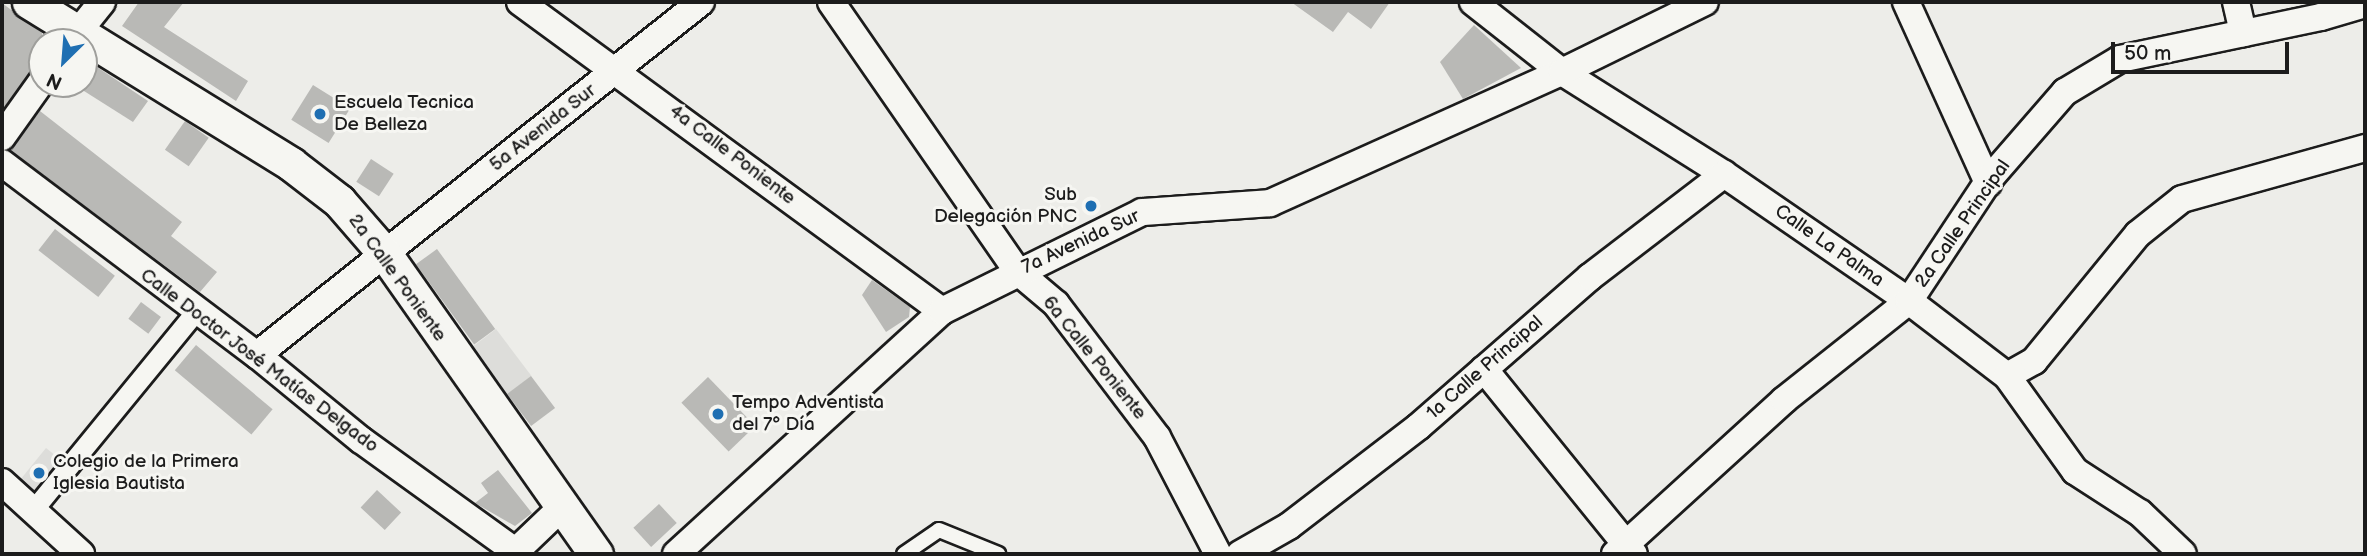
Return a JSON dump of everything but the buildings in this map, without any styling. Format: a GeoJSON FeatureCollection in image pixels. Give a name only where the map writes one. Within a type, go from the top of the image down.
{"type":"FeatureCollection","features":[{"type":"Feature","properties":{"kind":"street","name":"2a Calle Poniente"},"geometry":{"type":"LineString","coordinates":[[29,2],[61,28]]}},
{"type":"Feature","properties":{"kind":"street"},"geometry":{"type":"LineString","coordinates":[[81,28],[102,2]]}},
{"type":"Feature","properties":{"kind":"street","name":"4a Calle Poniente"},"geometry":{"type":"LineString","coordinates":[[520,2],[617,69],[942,311]]}},
{"type":"Feature","properties":{"kind":"street","name":"5a Avenida Sur"},"geometry":{"type":"LineString","coordinates":[[257,355],[701,2]]}},
{"type":"Feature","properties":{"kind":"street","name":"6a Calle Poniente"},"geometry":{"type":"LineString","coordinates":[[831,2],[1017,271],[1056,304],[1157,437],[1218,554]]}},
{"type":"Feature","properties":{"kind":"street","name":"7a Avenida Sur"},"geometry":{"type":"LineString","coordinates":[[676,554],[942,311],[1017,271],[1142,212],[1270,203],[1562,72],[1705,2]]}},
{"type":"Feature","properties":{"kind":"street"},"geometry":{"type":"LineString","coordinates":[[1906,2],[1988,183]]}},
{"type":"Feature","properties":{"kind":"street"},"geometry":{"type":"LineString","coordinates":[[2236,2],[2243,33]]}},
{"type":"Feature","properties":{"kind":"street","name":"2a Calle Principal"},"geometry":{"type":"LineString","coordinates":[[1625,551],[1784,400],[1909,301],[1988,183],[2065,92],[2120,59],[2365,4]]}},
{"type":"Feature","properties":{"kind":"street","name":"Calle La Palma"},"geometry":{"type":"LineString","coordinates":[[1488,6],[1562,72],[1724,174],[1909,301],[2007,376],[2075,471],[2140,513],[2183,554]]}},
{"type":"Feature","properties":{"kind":"street","name":"2a Calle Poniente"},"geometry":{"type":"LineString","coordinates":[[98,52],[291,164],[339,201],[385,254],[560,509],[596,554]]}},
{"type":"Feature","properties":{"kind":"street"},"geometry":{"type":"LineString","coordinates":[[2,137],[30,98]]}},
{"type":"Feature","properties":{"kind":"street"},"geometry":{"type":"LineString","coordinates":[[2007,376],[2034,361],[2138,234],[2182,199],[2365,148]]}},
{"type":"Feature","properties":{"kind":"street","name":"Calle Doctor José Matías Delgado"},"geometry":{"type":"LineString","coordinates":[[2,163],[195,313],[257,355],[361,440],[517,553]]}},
{"type":"Feature","properties":{"kind":"street","name":"1a Calle Principal"},"geometry":{"type":"LineString","coordinates":[[1240,554],[1289,526],[1418,427],[1590,277],[1724,174]]}},
{"type":"Feature","properties":{"kind":"street"},"geometry":{"type":"LineString","coordinates":[[33,510],[195,313]]}},
{"type":"Feature","properties":{"kind":"street"},"geometry":{"type":"LineString","coordinates":[[1484,369],[1625,551]]}},
{"type":"Feature","properties":{"kind":"street"},"geometry":{"type":"LineString","coordinates":[[2,482],[81,554]]}},
{"type":"Feature","properties":{"kind":"street"},"geometry":{"type":"LineString","coordinates":[[517,553],[560,509]]}},
{"type":"Feature","properties":{"kind":"lane"},"geometry":{"type":"LineString","coordinates":[[904,554],[939,530],[998,554]]}},
{"type":"Feature","properties":{"kind":"shaded area"},"geometry":{"type":"Polygon","coordinates":[[[496,329],[532,376],[507,395],[471,348],[496,329]]]}},
{"type":"Feature","properties":{"kind":"shaded area","name":"Colegio de la Primera Iglesia Bautista"},"geometry":{"type":"Polygon","coordinates":[[[46,448],[63,462],[33,499],[16,485],[46,448]]]}},
{"type":"Feature","properties":{"kind":"place","name":"Escuela Tecnica De Belleza"},"geometry":{"type":"Point","coordinates":[320,114]}},
{"type":"Feature","properties":{"kind":"place","name":"Sub Delegación PNC"},"geometry":{"type":"Point","coordinates":[1091,206]}},
{"type":"Feature","properties":{"kind":"place","name":"Tempo Adventista del 7º Día"},"geometry":{"type":"Point","coordinates":[718,414]}},
{"type":"Feature","properties":{"kind":"place","name":"Colegio de la Primera Iglesia Bautista"},"geometry":{"type":"Point","coordinates":[39,473]}}]}
